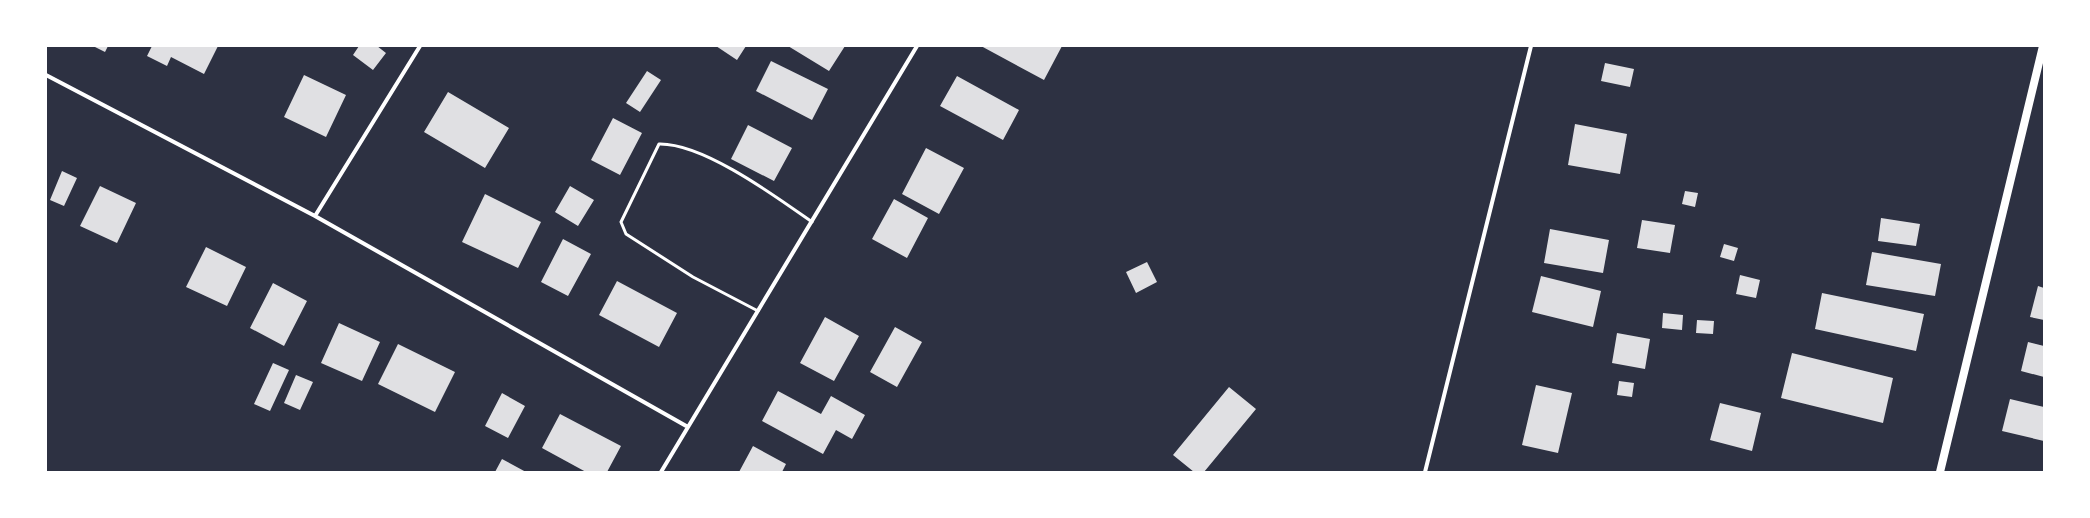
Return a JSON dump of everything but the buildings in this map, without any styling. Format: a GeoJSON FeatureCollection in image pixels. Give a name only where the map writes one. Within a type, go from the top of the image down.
{"type":"FeatureCollection","features":[{"type":"Feature","properties":{"kind":"main road"},"geometry":{"type":"LineString","coordinates":[[1940,472],[2043,46]]}},
{"type":"Feature","properties":{"kind":"street"},"geometry":{"type":"LineString","coordinates":[[315,216],[420,46]]}},
{"type":"Feature","properties":{"kind":"street"},"geometry":{"type":"LineString","coordinates":[[661,472],[917,46]]}},
{"type":"Feature","properties":{"kind":"street"},"geometry":{"type":"LineString","coordinates":[[1425,472],[1531,46]]}},
{"type":"Feature","properties":{"kind":"street"},"geometry":{"type":"LineString","coordinates":[[46,75],[315,216],[688,428]]}},
{"type":"Feature","properties":{"kind":"lane"},"geometry":{"type":"LineString","coordinates":[[758,310],[693,277],[626,234],[621,222],[659,144],[671,144],[697,152],[759,185],[812,222]]}}]}
